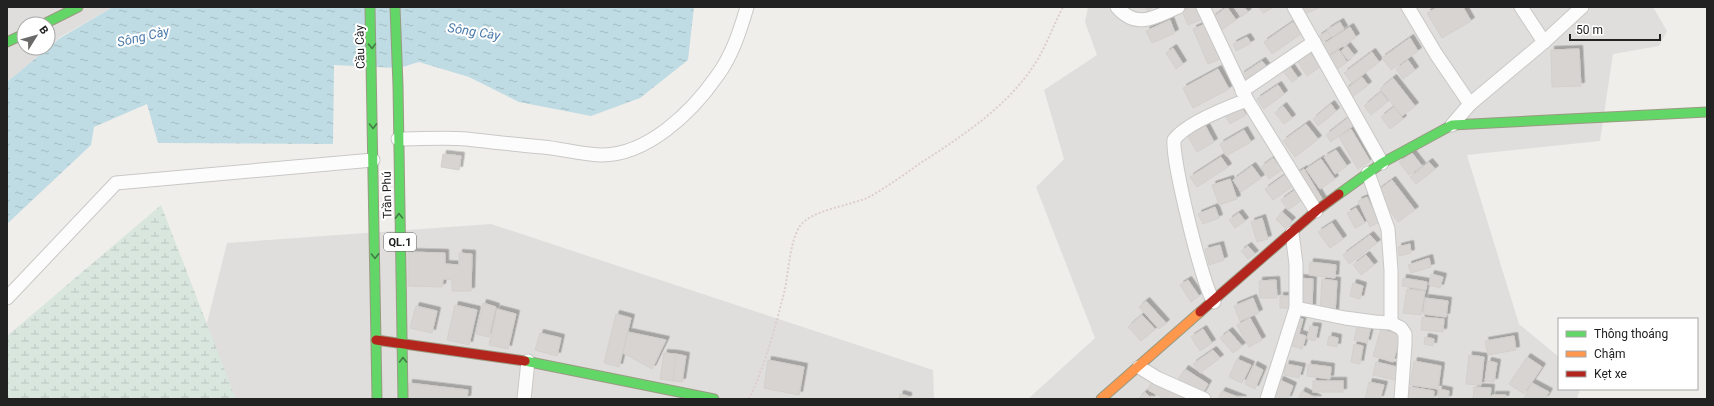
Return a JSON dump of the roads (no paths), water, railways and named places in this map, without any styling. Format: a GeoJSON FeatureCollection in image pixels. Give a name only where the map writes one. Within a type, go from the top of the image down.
{"type":"FeatureCollection","features":[{"type":"Feature","properties":{"kind":"street"},"geometry":{"type":"LineString","coordinates":[[56,18],[76,7]]}},
{"type":"Feature","properties":{"kind":"street","name":"Cầu Cày"},"geometry":{"type":"LineString","coordinates":[[370,7],[373,87]]}},
{"type":"Feature","properties":{"kind":"street","name":"Trần Phú"},"geometry":{"type":"LineString","coordinates":[[395,7],[398,86],[403,399]]}},
{"type":"Feature","properties":{"kind":"street"},"geometry":{"type":"LineString","coordinates":[[398,139],[466,139],[601,155],[625,151],[658,136],[687,111],[718,76],[731,53],[747,7]]}},
{"type":"Feature","properties":{"kind":"street"},"geometry":{"type":"LineString","coordinates":[[1116,7],[1130,18],[1140,21],[1178,7]]}},
{"type":"Feature","properties":{"kind":"street"},"geometry":{"type":"LineString","coordinates":[[1203,7],[1244,95],[1316,212]]}},
{"type":"Feature","properties":{"kind":"street"},"geometry":{"type":"LineString","coordinates":[[1294,7],[1382,163]]}},
{"type":"Feature","properties":{"kind":"street"},"geometry":{"type":"LineString","coordinates":[[1408,7],[1436,54],[1470,104]]}},
{"type":"Feature","properties":{"kind":"street"},"geometry":{"type":"LineString","coordinates":[[1521,7],[1544,42]]}},
{"type":"Feature","properties":{"kind":"street"},"geometry":{"type":"LineString","coordinates":[[1101,399],[1316,212],[1382,163],[1452,125],[1470,104],[1544,42],[1582,7]]}},
{"type":"Feature","properties":{"kind":"street"},"geometry":{"type":"LineString","coordinates":[[1214,302],[1206,288],[1176,160],[1174,140],[1182,131],[1221,111],[1244,95],[1314,42]]}},
{"type":"Feature","properties":{"kind":"street","name":"Trần Phú"},"geometry":{"type":"LineString","coordinates":[[373,87],[377,399]]}},
{"type":"Feature","properties":{"kind":"street"},"geometry":{"type":"LineString","coordinates":[[1452,125],[1707,112]]}},
{"type":"Feature","properties":{"kind":"street"},"geometry":{"type":"LineString","coordinates":[[7,298],[116,183],[373,160]]}},
{"type":"Feature","properties":{"kind":"street"},"geometry":{"type":"LineString","coordinates":[[1368,173],[1388,229],[1391,270],[1391,323]]}},
{"type":"Feature","properties":{"kind":"street"},"geometry":{"type":"LineString","coordinates":[[1267,399],[1296,308],[1296,264],[1292,233]]}},
{"type":"Feature","properties":{"kind":"street"},"geometry":{"type":"LineString","coordinates":[[1296,308],[1345,318],[1391,323],[1401,328],[1405,334],[1404,374],[1401,399]]}},
{"type":"Feature","properties":{"kind":"street"},"geometry":{"type":"LineString","coordinates":[[376,340],[528,361],[714,399]]}},
{"type":"Feature","properties":{"kind":"street"},"geometry":{"type":"LineString","coordinates":[[524,399],[528,361]]}},
{"type":"Feature","properties":{"kind":"street"},"geometry":{"type":"LineString","coordinates":[[1139,367],[1157,378],[1204,399]]}},
{"type":"Feature","properties":{"kind":"water","name":"Sông Cày"},"geometry":{"type":"Polygon","coordinates":[[[113,7],[694,7],[688,60],[640,98],[591,116],[519,102],[469,77],[419,62],[399,68],[334,65],[333,144],[158,143],[147,104],[94,127],[91,145],[7,224],[7,82],[38,56],[56,56],[56,41],[113,7]]]}}]}
